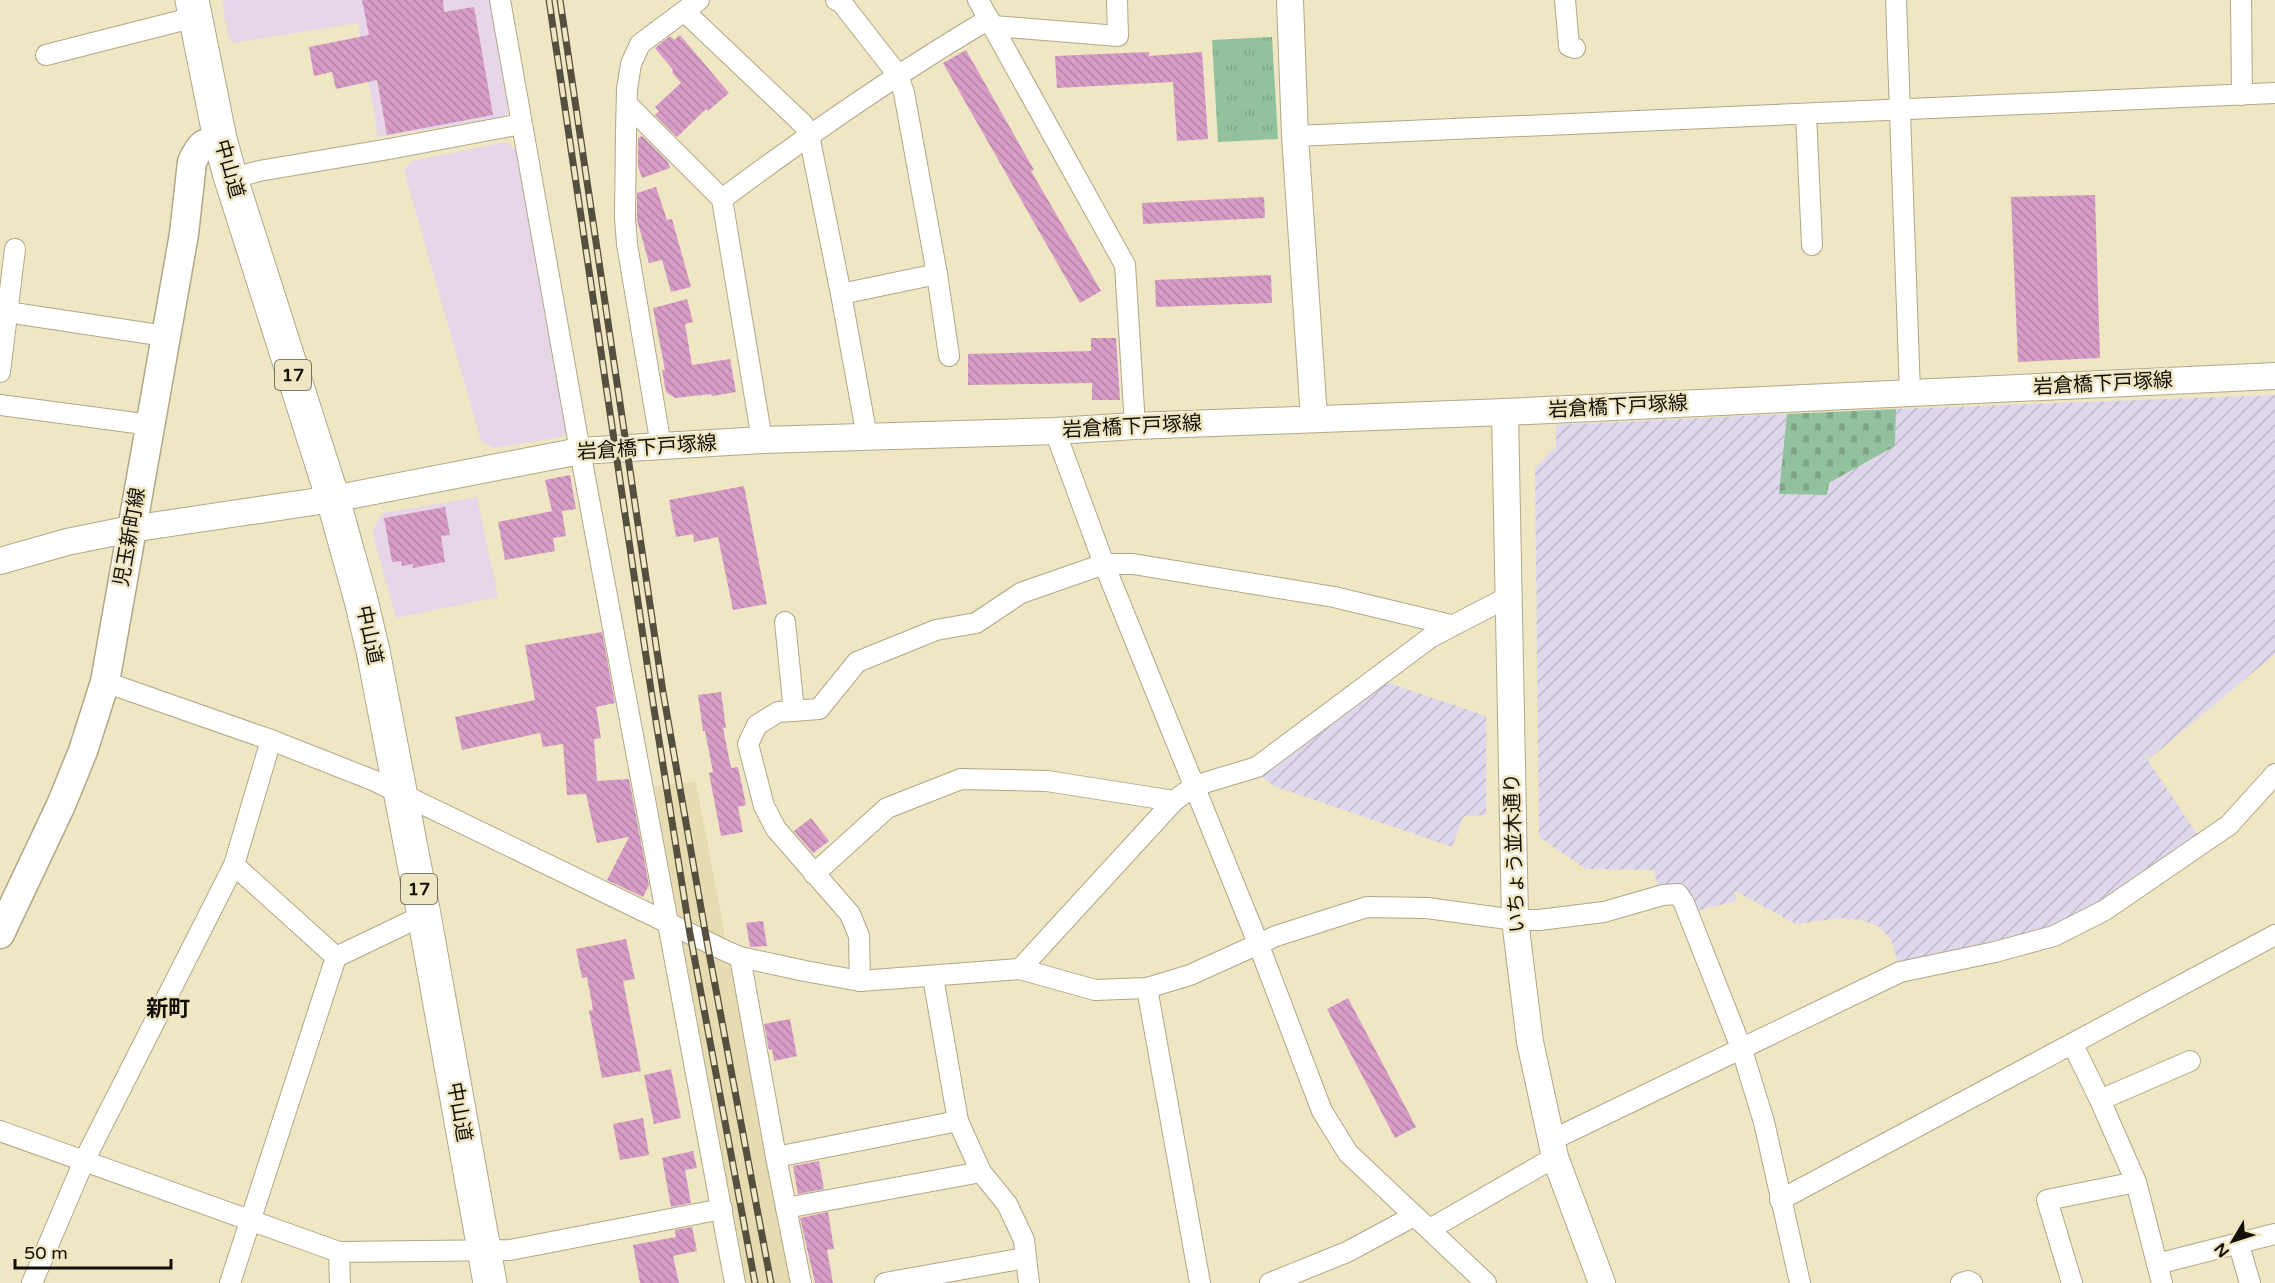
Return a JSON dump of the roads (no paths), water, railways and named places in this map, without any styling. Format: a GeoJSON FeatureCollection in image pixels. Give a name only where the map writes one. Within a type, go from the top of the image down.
{"type":"FeatureCollection","features":[{"type":"Feature","properties":{"kind":"highway","name":"中山道"},"geometry":{"type":"LineString","coordinates":[[194,9],[220,139],[231,179],[333,499],[373,651],[424,915],[490,1283]]}},
{"type":"Feature","properties":{"kind":"main road","name":"児玉新町線"},"geometry":{"type":"LineString","coordinates":[[0,934],[79,762],[105,682],[184,234],[192,162],[204,142],[220,139]]}},
{"type":"Feature","properties":{"kind":"street"},"geometry":{"type":"LineString","coordinates":[[500,0],[580,451],[735,1283]]}},
{"type":"Feature","properties":{"kind":"street"},"geometry":{"type":"LineString","coordinates":[[836,0],[841,2],[898,75],[904,93],[937,274],[949,356]]}},
{"type":"Feature","properties":{"kind":"street"},"geometry":{"type":"LineString","coordinates":[[978,0],[1125,265],[1135,426]]}},
{"type":"Feature","properties":{"kind":"street"},"geometry":{"type":"LineString","coordinates":[[722,200],[809,135],[898,75],[991,22],[1118,36],[1117,0]]}},
{"type":"Feature","properties":{"kind":"street"},"geometry":{"type":"LineString","coordinates":[[1290,0],[1295,135],[1314,418]]}},
{"type":"Feature","properties":{"kind":"street"},"geometry":{"type":"LineString","coordinates":[[1565,0],[1569,46],[1575,48]]}},
{"type":"Feature","properties":{"kind":"street"},"geometry":{"type":"LineString","coordinates":[[1896,0],[1910,393]]}},
{"type":"Feature","properties":{"kind":"street"},"geometry":{"type":"LineString","coordinates":[[2241,0],[2242,95]]}},
{"type":"Feature","properties":{"kind":"street"},"geometry":{"type":"LineString","coordinates":[[661,446],[627,244],[625,218],[627,90],[631,64],[640,44],[692,6],[803,124],[809,135],[867,437]]}},
{"type":"Feature","properties":{"kind":"street"},"geometry":{"type":"LineString","coordinates":[[46,55],[194,9]]}},
{"type":"Feature","properties":{"kind":"street"},"geometry":{"type":"LineString","coordinates":[[1295,135],[2275,93]]}},
{"type":"Feature","properties":{"kind":"street"},"geometry":{"type":"LineString","coordinates":[[628,105],[722,200],[762,440]]}},
{"type":"Feature","properties":{"kind":"street"},"geometry":{"type":"LineString","coordinates":[[1806,114],[1812,245]]}},
{"type":"Feature","properties":{"kind":"street"},"geometry":{"type":"LineString","coordinates":[[231,179],[259,171],[389,150],[521,124]]}},
{"type":"Feature","properties":{"kind":"street"},"geometry":{"type":"LineString","coordinates":[[0,372],[15,249]]}},
{"type":"Feature","properties":{"kind":"street"},"geometry":{"type":"LineString","coordinates":[[841,294],[937,274]]}},
{"type":"Feature","properties":{"kind":"street"},"geometry":{"type":"LineString","coordinates":[[7,312],[165,336]]}},
{"type":"Feature","properties":{"kind":"street","name":"岩倉橋下戸塚線"},"geometry":{"type":"LineString","coordinates":[[0,561],[68,542],[132,529],[333,499],[580,451],[762,440],[1055,431],[1314,418],[1505,412],[2275,376]]}},
{"type":"Feature","properties":{"kind":"street"},"geometry":{"type":"LineString","coordinates":[[0,405],[151,425]]}},
{"type":"Feature","properties":{"kind":"street","name":"いちょう並木通り"},"geometry":{"type":"LineString","coordinates":[[1505,412],[1515,920],[1530,1042],[1553,1149],[1602,1283]]}},
{"type":"Feature","properties":{"kind":"street"},"geometry":{"type":"LineString","coordinates":[[1055,431],[1104,564],[1258,943],[1322,1111],[1348,1153],[1486,1283]]}},
{"type":"Feature","properties":{"kind":"street"},"geometry":{"type":"LineString","coordinates":[[860,981],[859,936],[850,914],[776,829],[764,806],[748,744],[757,725],[778,712],[819,709],[857,662],[936,630],[976,623],[1021,593],[1104,564],[1133,564],[1334,597],[1451,626]]}},
{"type":"Feature","properties":{"kind":"street"},"geometry":{"type":"LineString","coordinates":[[1020,969],[1174,801],[1194,786],[1257,768],[1431,637],[1510,596]]}},
{"type":"Feature","properties":{"kind":"street"},"geometry":{"type":"LineString","coordinates":[[785,622],[794,711]]}},
{"type":"Feature","properties":{"kind":"street"},"geometry":{"type":"LineString","coordinates":[[105,682],[271,740],[375,781],[740,957],[860,981],[1020,969],[1095,990],[1147,988],[1190,975],[1258,943],[1367,907],[1427,908],[1515,920],[1539,920],[1604,912],[1664,895],[1678,894],[1684,903],[1742,1050],[1764,1122],[1800,1283]]}},
{"type":"Feature","properties":{"kind":"street"},"geometry":{"type":"LineString","coordinates":[[32,1283],[84,1161],[234,865],[271,740]]}},
{"type":"Feature","properties":{"kind":"street"},"geometry":{"type":"LineString","coordinates":[[1430,1229],[1553,1149],[1742,1050],[1900,972],[1995,952],[2054,936],[2105,910],[2229,825],[2275,774]]}},
{"type":"Feature","properties":{"kind":"street"},"geometry":{"type":"LineString","coordinates":[[814,874],[887,808],[961,780],[1047,781],[1174,801]]}},
{"type":"Feature","properties":{"kind":"street"},"geometry":{"type":"LineString","coordinates":[[234,865],[336,957]]}},
{"type":"Feature","properties":{"kind":"street"},"geometry":{"type":"LineString","coordinates":[[230,1283],[336,957],[424,915]]}},
{"type":"Feature","properties":{"kind":"street"},"geometry":{"type":"LineString","coordinates":[[1780,1200],[2275,935]]}},
{"type":"Feature","properties":{"kind":"street"},"geometry":{"type":"LineString","coordinates":[[740,957],[801,1283]]}},
{"type":"Feature","properties":{"kind":"street"},"geometry":{"type":"LineString","coordinates":[[933,977],[958,1121],[981,1172],[1007,1204],[1024,1240],[1024,1258],[1029,1283]]}},
{"type":"Feature","properties":{"kind":"street"},"geometry":{"type":"LineString","coordinates":[[1147,988],[1200,1283]]}},
{"type":"Feature","properties":{"kind":"street"},"geometry":{"type":"LineString","coordinates":[[2073,1045],[2136,1182],[2159,1274],[2275,1234]]}},
{"type":"Feature","properties":{"kind":"street"},"geometry":{"type":"LineString","coordinates":[[2100,1100],[2190,1061]]}},
{"type":"Feature","properties":{"kind":"street"},"geometry":{"type":"LineString","coordinates":[[776,1157],[958,1121]]}},
{"type":"Feature","properties":{"kind":"street"},"geometry":{"type":"LineString","coordinates":[[0,1131],[339,1252],[510,1250],[722,1209]]}},
{"type":"Feature","properties":{"kind":"street"},"geometry":{"type":"LineString","coordinates":[[786,1208],[981,1172]]}},
{"type":"Feature","properties":{"kind":"street"},"geometry":{"type":"LineString","coordinates":[[2072,1283],[2047,1200],[2136,1182]]}},
{"type":"Feature","properties":{"kind":"street"},"geometry":{"type":"LineString","coordinates":[[1270,1283],[1347,1252],[1414,1216]]}},
{"type":"Feature","properties":{"kind":"street"},"geometry":{"type":"LineString","coordinates":[[2239,1245],[2250,1283]]}},
{"type":"Feature","properties":{"kind":"street"},"geometry":{"type":"LineString","coordinates":[[339,1252],[339,1283]]}},
{"type":"Feature","properties":{"kind":"street"},"geometry":{"type":"LineString","coordinates":[[885,1283],[1024,1258]]}},
{"type":"Feature","properties":{"kind":"street"},"geometry":{"type":"LineString","coordinates":[[1961,1283],[1968,1281],[1972,1283]]}},
{"type":"Feature","properties":{"kind":"railway"},"geometry":{"type":"LineString","coordinates":[[549,0],[651,690],[690,934],[755,1283]]}},
{"type":"Feature","properties":{"kind":"railway"},"geometry":{"type":"LineString","coordinates":[[560,0],[663,692],[771,1283]]}},
{"type":"Feature","properties":{"kind":"district","name":"新町"},"geometry":{"type":"Point","coordinates":[168,1009]}}]}
